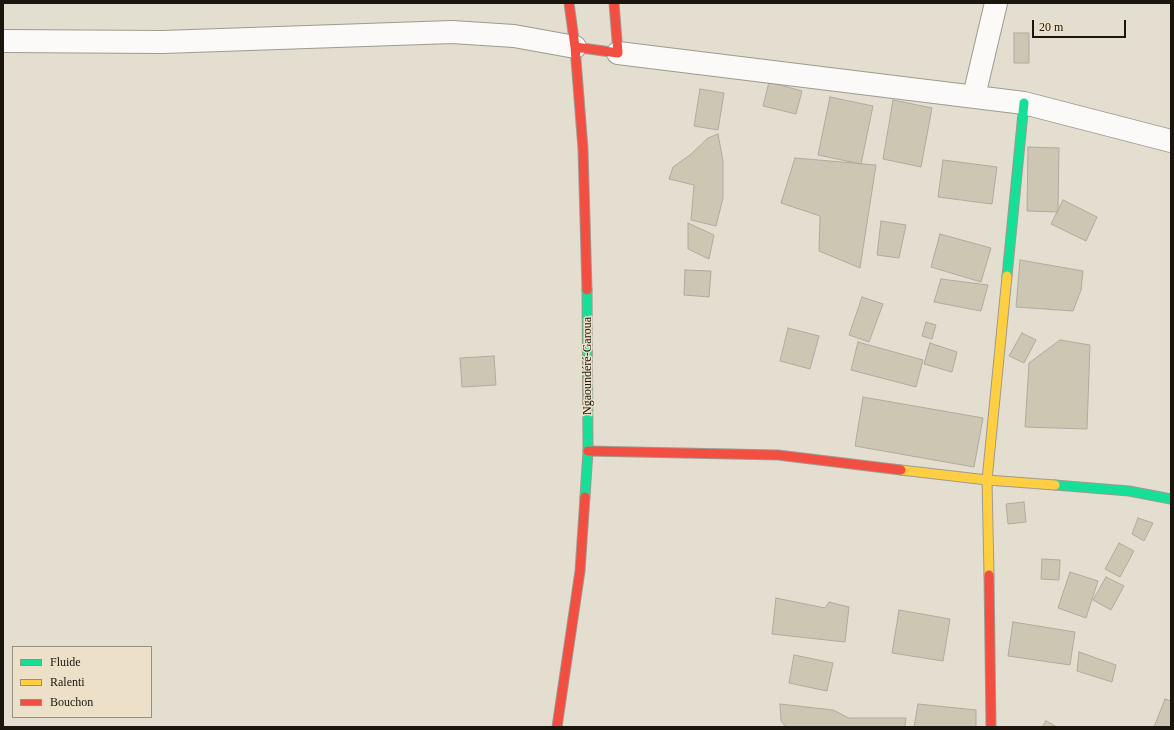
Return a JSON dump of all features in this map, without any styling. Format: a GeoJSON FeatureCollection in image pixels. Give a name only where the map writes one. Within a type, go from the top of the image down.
{"type":"FeatureCollection","features":[{"type":"Feature","properties":{"kind":"main road","name":"Ngaoundéré-Garoua"},"geometry":{"type":"LineString","coordinates":[[557,727],[580,571],[588,451],[587,303],[583,157],[576,47],[569,3]]}},
{"type":"Feature","properties":{"kind":"main road"},"geometry":{"type":"LineString","coordinates":[[576,47],[618,53],[614,3]]}},
{"type":"Feature","properties":{"kind":"main road"},"geometry":{"type":"LineString","coordinates":[[991,727],[987,480],[1024,102]]}},
{"type":"Feature","properties":{"kind":"main road"},"geometry":{"type":"LineString","coordinates":[[588,451],[778,455],[987,480],[1129,491],[1171,499]]}},
{"type":"Feature","properties":{"kind":"street"},"geometry":{"type":"LineString","coordinates":[[974,96],[996,3]]}},
{"type":"Feature","properties":{"kind":"street"},"geometry":{"type":"LineString","coordinates":[[3,41],[163,42],[452,32],[514,36],[576,47]]}},
{"type":"Feature","properties":{"kind":"street"},"geometry":{"type":"LineString","coordinates":[[618,53],[1024,102],[1171,141]]}},
{"type":"Feature","properties":{"kind":"building"},"geometry":{"type":"Polygon","coordinates":[[[1014,33],[1029,33],[1029,63],[1014,63],[1014,33]]]}},
{"type":"Feature","properties":{"kind":"building"},"geometry":{"type":"Polygon","coordinates":[[[769,82],[802,91],[796,114],[763,106],[769,82]]]}},
{"type":"Feature","properties":{"kind":"building"},"geometry":{"type":"Polygon","coordinates":[[[700,89],[724,93],[718,130],[694,126],[700,89]]]}},
{"type":"Feature","properties":{"kind":"building"},"geometry":{"type":"Polygon","coordinates":[[[830,97],[873,106],[861,164],[818,155],[830,97]]]}},
{"type":"Feature","properties":{"kind":"building"},"geometry":{"type":"Polygon","coordinates":[[[893,100],[932,108],[921,167],[883,159],[893,100]]]}},
{"type":"Feature","properties":{"kind":"building"},"geometry":{"type":"Polygon","coordinates":[[[718,134],[723,161],[723,198],[716,226],[691,220],[694,185],[669,179],[673,167],[690,155],[708,138],[718,134]]]}},
{"type":"Feature","properties":{"kind":"building"},"geometry":{"type":"Polygon","coordinates":[[[1028,147],[1059,148],[1058,212],[1027,211],[1028,147]]]}},
{"type":"Feature","properties":{"kind":"building"},"geometry":{"type":"Polygon","coordinates":[[[795,158],[876,165],[860,268],[819,251],[820,216],[781,203],[795,158]]]}},
{"type":"Feature","properties":{"kind":"building"},"geometry":{"type":"Polygon","coordinates":[[[943,160],[997,167],[992,204],[938,197],[943,160]]]}},
{"type":"Feature","properties":{"kind":"building"},"geometry":{"type":"Polygon","coordinates":[[[1063,200],[1097,217],[1086,241],[1051,224],[1063,200]]]}},
{"type":"Feature","properties":{"kind":"building"},"geometry":{"type":"Polygon","coordinates":[[[881,221],[906,225],[899,258],[877,255],[881,221]]]}},
{"type":"Feature","properties":{"kind":"building"},"geometry":{"type":"Polygon","coordinates":[[[688,223],[714,235],[709,259],[688,249],[688,223]]]}},
{"type":"Feature","properties":{"kind":"building"},"geometry":{"type":"Polygon","coordinates":[[[940,234],[991,248],[981,282],[931,267],[940,234]]]}},
{"type":"Feature","properties":{"kind":"building"},"geometry":{"type":"Polygon","coordinates":[[[1020,260],[1083,271],[1081,290],[1073,311],[1016,307],[1020,260]]]}},
{"type":"Feature","properties":{"kind":"building"},"geometry":{"type":"Polygon","coordinates":[[[685,270],[711,271],[709,297],[684,295],[685,270]]]}},
{"type":"Feature","properties":{"kind":"building"},"geometry":{"type":"Polygon","coordinates":[[[941,279],[988,285],[981,311],[934,302],[941,279]]]}},
{"type":"Feature","properties":{"kind":"building"},"geometry":{"type":"Polygon","coordinates":[[[862,297],[883,304],[869,342],[849,335],[862,297]]]}},
{"type":"Feature","properties":{"kind":"building"},"geometry":{"type":"Polygon","coordinates":[[[926,322],[936,325],[932,339],[922,336],[926,322]]]}},
{"type":"Feature","properties":{"kind":"building"},"geometry":{"type":"Polygon","coordinates":[[[788,328],[819,336],[810,369],[780,361],[788,328]]]}},
{"type":"Feature","properties":{"kind":"building"},"geometry":{"type":"Polygon","coordinates":[[[1022,333],[1036,340],[1024,363],[1009,356],[1022,333]]]}},
{"type":"Feature","properties":{"kind":"building"},"geometry":{"type":"Polygon","coordinates":[[[1060,340],[1090,345],[1087,429],[1025,427],[1029,363],[1060,340]]]}},
{"type":"Feature","properties":{"kind":"building"},"geometry":{"type":"Polygon","coordinates":[[[858,342],[923,360],[916,387],[851,370],[858,342]]]}},
{"type":"Feature","properties":{"kind":"building"},"geometry":{"type":"Polygon","coordinates":[[[930,343],[957,352],[952,372],[924,364],[930,343]]]}},
{"type":"Feature","properties":{"kind":"building"},"geometry":{"type":"Polygon","coordinates":[[[494,356],[496,385],[462,387],[460,358],[494,356]]]}},
{"type":"Feature","properties":{"kind":"building"},"geometry":{"type":"Polygon","coordinates":[[[863,397],[983,418],[974,467],[855,446],[863,397]]]}},
{"type":"Feature","properties":{"kind":"building"},"geometry":{"type":"Polygon","coordinates":[[[1024,502],[1026,522],[1008,524],[1006,504],[1024,502]]]}},
{"type":"Feature","properties":{"kind":"building"},"geometry":{"type":"Polygon","coordinates":[[[1138,518],[1153,523],[1144,541],[1132,534],[1138,518]]]}},
{"type":"Feature","properties":{"kind":"building"},"geometry":{"type":"Polygon","coordinates":[[[1119,543],[1134,551],[1120,577],[1105,569],[1119,543]]]}},
{"type":"Feature","properties":{"kind":"building"},"geometry":{"type":"Polygon","coordinates":[[[1042,559],[1060,560],[1059,580],[1041,579],[1042,559]]]}},
{"type":"Feature","properties":{"kind":"building"},"geometry":{"type":"Polygon","coordinates":[[[1070,572],[1098,581],[1086,618],[1058,608],[1070,572]]]}},
{"type":"Feature","properties":{"kind":"building"},"geometry":{"type":"Polygon","coordinates":[[[1106,577],[1124,586],[1111,610],[1093,600],[1106,577]]]}},
{"type":"Feature","properties":{"kind":"building"},"geometry":{"type":"Polygon","coordinates":[[[776,598],[825,608],[829,602],[849,607],[845,642],[772,634],[776,598]]]}},
{"type":"Feature","properties":{"kind":"building"},"geometry":{"type":"Polygon","coordinates":[[[899,610],[950,619],[943,661],[892,653],[899,610]]]}},
{"type":"Feature","properties":{"kind":"building"},"geometry":{"type":"Polygon","coordinates":[[[1013,622],[1075,632],[1070,665],[1008,656],[1013,622]]]}},
{"type":"Feature","properties":{"kind":"building"},"geometry":{"type":"Polygon","coordinates":[[[1079,652],[1116,665],[1112,682],[1077,671],[1079,652]]]}},
{"type":"Feature","properties":{"kind":"building"},"geometry":{"type":"Polygon","coordinates":[[[794,655],[833,663],[827,691],[789,683],[794,655]]]}},
{"type":"Feature","properties":{"kind":"building"},"geometry":{"type":"Polygon","coordinates":[[[1165,699],[1171,701],[1171,727],[1154,727],[1165,699]]]}},
{"type":"Feature","properties":{"kind":"building"},"geometry":{"type":"Polygon","coordinates":[[[780,704],[833,710],[849,718],[906,718],[905,727],[786,727],[781,721],[780,704]]]}},
{"type":"Feature","properties":{"kind":"building"},"geometry":{"type":"Polygon","coordinates":[[[918,704],[976,710],[976,727],[914,727],[918,704]]]}},
{"type":"Feature","properties":{"kind":"building"},"geometry":{"type":"Polygon","coordinates":[[[1046,721],[1057,727],[1042,727],[1046,721]]]}},
{"type":"Feature","properties":{"kind":"traffic: fast"},"geometry":{"type":"LineString","coordinates":[[1007,276],[1024,103]]}},
{"type":"Feature","properties":{"kind":"traffic: fast"},"geometry":{"type":"LineString","coordinates":[[585,497],[588,451],[587,290]]}},
{"type":"Feature","properties":{"kind":"traffic: fast"},"geometry":{"type":"LineString","coordinates":[[1055,485],[1129,491],[1171,499]]}},
{"type":"Feature","properties":{"kind":"traffic: slow"},"geometry":{"type":"LineString","coordinates":[[989,575],[987,480],[1007,276]]}},
{"type":"Feature","properties":{"kind":"traffic: slow"},"geometry":{"type":"LineString","coordinates":[[901,470],[987,480],[1055,485]]}},
{"type":"Feature","properties":{"kind":"traffic: jam"},"geometry":{"type":"LineString","coordinates":[[569,3],[575,47],[583,149],[587,290]]}},
{"type":"Feature","properties":{"kind":"traffic: jam"},"geometry":{"type":"LineString","coordinates":[[575,47],[618,53],[614,3]]}},
{"type":"Feature","properties":{"kind":"traffic: jam"},"geometry":{"type":"LineString","coordinates":[[588,451],[778,455],[901,470]]}},
{"type":"Feature","properties":{"kind":"traffic: jam"},"geometry":{"type":"LineString","coordinates":[[557,727],[580,571],[585,497]]}},
{"type":"Feature","properties":{"kind":"traffic: jam"},"geometry":{"type":"LineString","coordinates":[[989,575],[991,727]]}}]}
